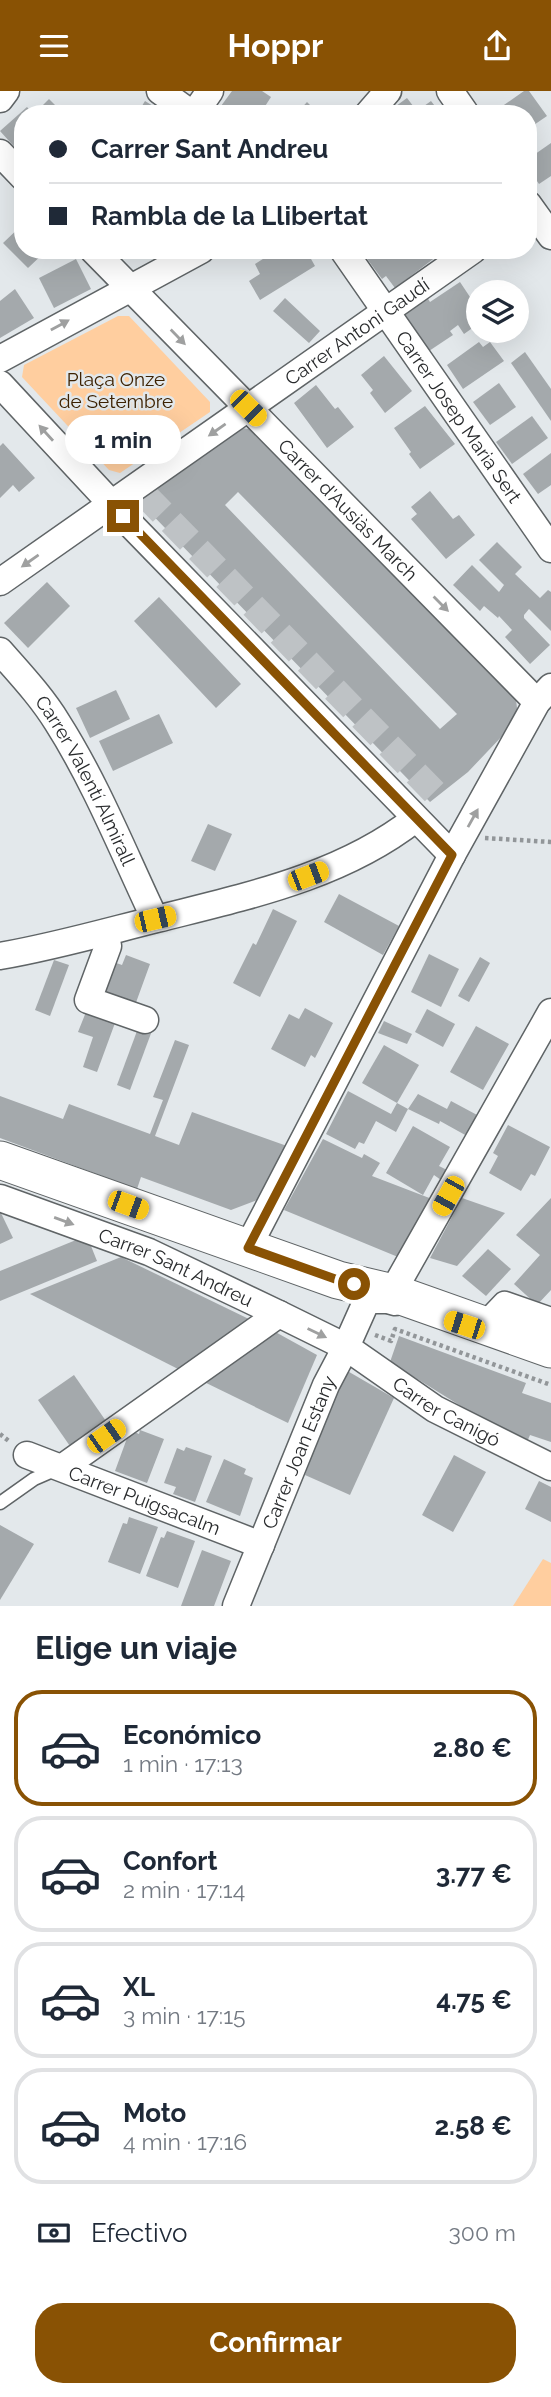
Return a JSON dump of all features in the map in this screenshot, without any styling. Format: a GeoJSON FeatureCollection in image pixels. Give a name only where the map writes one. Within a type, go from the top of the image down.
{"type":"FeatureCollection","features":[{"type":"Feature","properties":{"kind":"main road","name":"Carrer Sant Andreu"},"geometry":{"type":"LineString","coordinates":[[0,1160],[248,1248],[364,1308],[547,1345]]}},
{"type":"Feature","properties":{"kind":"main road","name":"Carrer Sant Andreu"},"geometry":{"type":"LineString","coordinates":[[364,1308],[495,1315],[547,1345]]}},
{"type":"Feature","properties":{"kind":"street"},"geometry":{"type":"LineString","coordinates":[[0,99],[6,91]]}},
{"type":"Feature","properties":{"kind":"street"},"geometry":{"type":"LineString","coordinates":[[160,91],[180,105]]}},
{"type":"Feature","properties":{"kind":"street"},"geometry":{"type":"LineString","coordinates":[[376,105],[388,91]]}},
{"type":"Feature","properties":{"kind":"street"},"geometry":{"type":"LineString","coordinates":[[0,153],[14,168]]}},
{"type":"Feature","properties":{"kind":"street"},"geometry":{"type":"LineString","coordinates":[[537,208],[551,236]]}},
{"type":"Feature","properties":{"kind":"street","name":"Carrer d'Ausiàs March"},"geometry":{"type":"LineString","coordinates":[[102,259],[248,408],[544,695]]}},
{"type":"Feature","properties":{"kind":"street"},"geometry":{"type":"LineString","coordinates":[[0,359],[185,259]]}},
{"type":"Feature","properties":{"kind":"street","name":"Carrer Josep Maria Sert"},"geometry":{"type":"LineString","coordinates":[[349,259],[551,549]]}},
{"type":"Feature","properties":{"kind":"street","name":"Carrer Antoni Gaudí"},"geometry":{"type":"LineString","coordinates":[[0,582],[112,503],[140,490],[248,408],[461,259]]}},
{"type":"Feature","properties":{"kind":"street"},"geometry":{"type":"LineString","coordinates":[[0,384],[415,819],[458,845]]}},
{"type":"Feature","properties":{"kind":"street","name":"Carrer Valentí Almirall"},"geometry":{"type":"LineString","coordinates":[[0,651],[32,687],[67,739],[155,919]]}},
{"type":"Feature","properties":{"kind":"street"},"geometry":{"type":"LineString","coordinates":[[248,1248],[458,845],[544,695]]}},
{"type":"Feature","properties":{"kind":"street"},"geometry":{"type":"LineString","coordinates":[[0,956],[231,901],[314,874],[355,857],[415,819]]}},
{"type":"Feature","properties":{"kind":"street"},"geometry":{"type":"LineString","coordinates":[[105,933],[108,946],[88,1000],[145,1020]]}},
{"type":"Feature","properties":{"kind":"street","name":"Carrer Joan Estany"},"geometry":{"type":"LineString","coordinates":[[236,1606],[326,1385],[364,1308],[551,1012]]}},
{"type":"Feature","properties":{"kind":"street","name":"Carrer Sant Andreu"},"geometry":{"type":"LineString","coordinates":[[0,1198],[149,1252],[279,1314],[364,1308]]}},
{"type":"Feature","properties":{"kind":"street","name":"Carrer Canigó"},"geometry":{"type":"LineString","coordinates":[[364,1308],[435,1409],[551,1467]]}},
{"type":"Feature","properties":{"kind":"street"},"geometry":{"type":"LineString","coordinates":[[63,1467],[279,1314]]}},
{"type":"Feature","properties":{"kind":"street","name":"Carrer Puigsacalm"},"geometry":{"type":"LineString","coordinates":[[27,1455],[261,1545]]}},
{"type":"Feature","properties":{"kind":"lane"},"geometry":{"type":"LineString","coordinates":[[0,1503],[34,1479],[63,1467]]}},
{"type":"Feature","properties":{"kind":"path"},"geometry":{"type":"LineString","coordinates":[[458,845],[484,838],[551,842]]}},
{"type":"Feature","properties":{"kind":"path"},"geometry":{"type":"LineString","coordinates":[[364,1308],[391,1341],[395,1329],[551,1385]]}},
{"type":"Feature","properties":{"kind":"green space","name":"Plaça Onze de Setembre"},"geometry":{"type":"Polygon","coordinates":[[[118,316],[129,316],[210,402],[210,412],[120,473],[109,470],[22,377],[24,365],[118,316]]]}},
{"type":"Feature","properties":{"kind":"green space"},"geometry":{"type":"Polygon","coordinates":[[[543,1559],[551,1563],[551,1606],[513,1606],[543,1559]]]}},
{"type":"Feature","properties":{"kind":"building"},"geometry":{"type":"Polygon","coordinates":[[[232,91],[262,91],[271,97],[266,105],[222,105],[232,91]]]}},
{"type":"Feature","properties":{"kind":"building"},"geometry":{"type":"Polygon","coordinates":[[[524,91],[529,91],[547,116],[537,123],[537,105],[504,105],[524,91]]]}},
{"type":"Feature","properties":{"kind":"building"},"geometry":{"type":"Polygon","coordinates":[[[407,98],[412,105],[397,105],[407,98]]]}},
{"type":"Feature","properties":{"kind":"building"},"geometry":{"type":"Polygon","coordinates":[[[49,99],[55,105],[43,105],[49,99]]]}},
{"type":"Feature","properties":{"kind":"building"},"geometry":{"type":"Polygon","coordinates":[[[14,119],[14,146],[0,131],[14,119]]]}},
{"type":"Feature","properties":{"kind":"building"},"geometry":{"type":"Polygon","coordinates":[[[551,143],[551,176],[539,184],[537,181],[537,153],[551,143]]]}},
{"type":"Feature","properties":{"kind":"building"},"geometry":{"type":"Polygon","coordinates":[[[14,233],[14,254],[3,243],[14,233]]]}},
{"type":"Feature","properties":{"kind":"building"},"geometry":{"type":"Polygon","coordinates":[[[19,259],[38,259],[28,268],[19,259]]]}},
{"type":"Feature","properties":{"kind":"building"},"geometry":{"type":"Polygon","coordinates":[[[76,259],[91,289],[54,308],[39,278],[76,259]]]}},
{"type":"Feature","properties":{"kind":"building"},"geometry":{"type":"Polygon","coordinates":[[[263,259],[311,259],[315,266],[260,300],[249,281],[260,274],[255,264],[263,259]]]}},
{"type":"Feature","properties":{"kind":"building"},"geometry":{"type":"Polygon","coordinates":[[[367,259],[433,259],[395,288],[386,276],[382,279],[367,259]]]}},
{"type":"Feature","properties":{"kind":"building"},"geometry":{"type":"Polygon","coordinates":[[[460,282],[466,291],[466,333],[464,334],[458,325],[450,331],[453,335],[429,351],[403,314],[427,297],[430,302],[460,282]]]}},
{"type":"Feature","properties":{"kind":"building"},"geometry":{"type":"Polygon","coordinates":[[[15,289],[34,318],[0,338],[0,301],[15,289]]]}},
{"type":"Feature","properties":{"kind":"building"},"geometry":{"type":"Polygon","coordinates":[[[285,298],[320,331],[309,343],[273,311],[285,298]]]}},
{"type":"Feature","properties":{"kind":"building"},"geometry":{"type":"Polygon","coordinates":[[[478,343],[483,347],[491,343],[504,361],[463,389],[447,365],[478,343]]]}},
{"type":"Feature","properties":{"kind":"building"},"geometry":{"type":"Polygon","coordinates":[[[525,352],[551,389],[551,421],[511,363],[525,352]]]}},
{"type":"Feature","properties":{"kind":"building"},"geometry":{"type":"Polygon","coordinates":[[[384,356],[412,391],[385,413],[370,393],[373,390],[361,375],[384,356]]]}},
{"type":"Feature","properties":{"kind":"building"},"geometry":{"type":"Polygon","coordinates":[[[499,383],[516,407],[490,425],[473,402],[499,383]]]}},
{"type":"Feature","properties":{"kind":"building"},"geometry":{"type":"Polygon","coordinates":[[[316,385],[354,427],[327,448],[294,403],[316,385]]]}},
{"type":"Feature","properties":{"kind":"building"},"geometry":{"type":"Polygon","coordinates":[[[425,406],[455,444],[420,469],[394,428],[425,406]]]}},
{"type":"Feature","properties":{"kind":"building"},"geometry":{"type":"Polygon","coordinates":[[[532,416],[548,438],[512,464],[496,442],[532,416]]]}},
{"type":"Feature","properties":{"kind":"building"},"geometry":{"type":"Polygon","coordinates":[[[234,427],[249,429],[516,700],[518,716],[468,772],[430,802],[137,499],[234,427]],[[238,492],[225,505],[440,729],[457,714],[238,492]]]}},
{"type":"Feature","properties":{"kind":"building"},"geometry":{"type":"Polygon","coordinates":[[[3,443],[35,478],[19,492],[13,485],[0,498],[0,446],[3,443]]]}},
{"type":"Feature","properties":{"kind":"building"},"geometry":{"type":"Polygon","coordinates":[[[551,453],[551,485],[538,494],[523,474],[551,453]]]}},
{"type":"Feature","properties":{"kind":"building"},"geometry":{"type":"Polygon","coordinates":[[[430,491],[453,519],[459,515],[475,535],[446,559],[411,519],[417,514],[411,507],[430,491]]]}},
{"type":"Feature","properties":{"kind":"building"},"geometry":{"type":"Polygon","coordinates":[[[497,542],[522,567],[515,574],[540,598],[548,590],[551,592],[551,631],[529,609],[524,615],[550,645],[530,664],[505,637],[512,630],[499,616],[498,618],[484,606],[480,611],[453,585],[472,565],[499,592],[504,585],[479,560],[497,542]]]}},
{"type":"Feature","properties":{"kind":"building"},"geometry":{"type":"Polygon","coordinates":[[[47,582],[70,606],[28,648],[4,623],[47,582]]]}},
{"type":"Feature","properties":{"kind":"building"},"geometry":{"type":"Polygon","coordinates":[[[159,597],[241,684],[216,708],[134,621],[159,597]]]}},
{"type":"Feature","properties":{"kind":"building"},"geometry":{"type":"Polygon","coordinates":[[[116,690],[130,719],[90,738],[76,708],[116,690]]]}},
{"type":"Feature","properties":{"kind":"building"},"geometry":{"type":"Polygon","coordinates":[[[159,714],[173,743],[113,771],[99,741],[159,714]]]}},
{"type":"Feature","properties":{"kind":"building"},"geometry":{"type":"Polygon","coordinates":[[[208,824],[232,834],[215,871],[191,861],[208,824]]]}},
{"type":"Feature","properties":{"kind":"building"},"geometry":{"type":"Polygon","coordinates":[[[339,894],[399,926],[383,955],[324,922],[339,894]]]}},
{"type":"Feature","properties":{"kind":"building"},"geometry":{"type":"Polygon","coordinates":[[[273,909],[297,921],[260,997],[233,983],[253,943],[256,945],[273,909]]]}},
{"type":"Feature","properties":{"kind":"building"},"geometry":{"type":"Polygon","coordinates":[[[429,954],[459,969],[441,1007],[411,992],[429,954]]]}},
{"type":"Feature","properties":{"kind":"building"},"geometry":{"type":"Polygon","coordinates":[[[126,955],[150,964],[134,1008],[96,993],[108,960],[122,965],[126,955]]]}},
{"type":"Feature","properties":{"kind":"building"},"geometry":{"type":"Polygon","coordinates":[[[480,957],[490,963],[469,1002],[458,996],[480,957]]]}},
{"type":"Feature","properties":{"kind":"building"},"geometry":{"type":"Polygon","coordinates":[[[54,960],[69,965],[50,1016],[35,1010],[54,960]]]}},
{"type":"Feature","properties":{"kind":"building"},"geometry":{"type":"Polygon","coordinates":[[[88,1007],[115,1023],[97,1072],[83,1067],[93,1037],[78,1032],[88,1007]]]}},
{"type":"Feature","properties":{"kind":"building"},"geometry":{"type":"Polygon","coordinates":[[[305,1008],[333,1023],[315,1058],[311,1055],[305,1067],[271,1049],[289,1014],[299,1019],[305,1008]]]}},
{"type":"Feature","properties":{"kind":"building"},"geometry":{"type":"Polygon","coordinates":[[[427,1009],[455,1024],[443,1047],[415,1032],[427,1009]]]}},
{"type":"Feature","properties":{"kind":"building"},"geometry":{"type":"Polygon","coordinates":[[[384,1021],[412,1034],[407,1044],[378,1033],[384,1021]]]}},
{"type":"Feature","properties":{"kind":"building"},"geometry":{"type":"Polygon","coordinates":[[[476,1026],[509,1044],[483,1090],[450,1072],[476,1026]]]}},
{"type":"Feature","properties":{"kind":"building"},"geometry":{"type":"Polygon","coordinates":[[[153,1028],[130,1090],[117,1085],[137,1031],[153,1028]]]}},
{"type":"Feature","properties":{"kind":"building"},"geometry":{"type":"Polygon","coordinates":[[[175,1040],[189,1045],[155,1136],[179,1145],[192,1112],[287,1146],[257,1200],[231,1210],[141,1177],[137,1189],[0,1138],[0,1096],[63,1119],[69,1104],[150,1134],[163,1100],[153,1097],[175,1040]]]}},
{"type":"Feature","properties":{"kind":"building"},"geometry":{"type":"Polygon","coordinates":[[[384,1045],[419,1065],[397,1103],[362,1083],[384,1045]]]}},
{"type":"Feature","properties":{"kind":"building"},"geometry":{"type":"Polygon","coordinates":[[[348,1091],[391,1114],[397,1103],[408,1109],[396,1132],[376,1121],[364,1144],[359,1142],[355,1149],[326,1134],[348,1091]]]}},
{"type":"Feature","properties":{"kind":"building"},"geometry":{"type":"Polygon","coordinates":[[[418,1094],[447,1109],[451,1101],[479,1116],[467,1136],[440,1121],[439,1124],[408,1109],[418,1094]]]}},
{"type":"Feature","properties":{"kind":"building"},"geometry":{"type":"Polygon","coordinates":[[[508,1125],[550,1147],[535,1176],[531,1174],[521,1191],[489,1173],[498,1156],[493,1153],[508,1125]]]}},
{"type":"Feature","properties":{"kind":"building"},"geometry":{"type":"Polygon","coordinates":[[[413,1126],[450,1147],[439,1166],[447,1170],[441,1180],[434,1175],[423,1195],[386,1173],[413,1126]]]}},
{"type":"Feature","properties":{"kind":"building"},"geometry":{"type":"Polygon","coordinates":[[[323,1139],[362,1158],[364,1154],[380,1163],[372,1176],[432,1199],[398,1257],[284,1210],[323,1139]]]}},
{"type":"Feature","properties":{"kind":"building"},"geometry":{"type":"Polygon","coordinates":[[[462,1198],[505,1213],[457,1266],[430,1258],[462,1198]]]}},
{"type":"Feature","properties":{"kind":"building"},"geometry":{"type":"Polygon","coordinates":[[[551,1198],[551,1290],[537,1305],[514,1284],[540,1255],[516,1235],[551,1198]]]}},
{"type":"Feature","properties":{"kind":"building"},"geometry":{"type":"Polygon","coordinates":[[[0,1211],[13,1238],[0,1244],[0,1211]]]}},
{"type":"Feature","properties":{"kind":"building"},"geometry":{"type":"Polygon","coordinates":[[[76,1240],[91,1246],[97,1261],[0,1301],[0,1271],[76,1240]]]}},
{"type":"Feature","properties":{"kind":"building"},"geometry":{"type":"Polygon","coordinates":[[[488,1249],[511,1269],[486,1296],[462,1276],[488,1249]]]}},
{"type":"Feature","properties":{"kind":"building"},"geometry":{"type":"Polygon","coordinates":[[[121,1257],[253,1321],[182,1371],[30,1294],[121,1257]]]}},
{"type":"Feature","properties":{"kind":"building"},"geometry":{"type":"Polygon","coordinates":[[[270,1329],[317,1355],[288,1423],[198,1379],[270,1329]]]}},
{"type":"Feature","properties":{"kind":"building"},"geometry":{"type":"Polygon","coordinates":[[[399,1336],[526,1383],[522,1393],[551,1403],[551,1442],[530,1435],[527,1442],[472,1413],[390,1362],[399,1336]]]}},
{"type":"Feature","properties":{"kind":"building"},"geometry":{"type":"Polygon","coordinates":[[[344,1369],[394,1398],[350,1495],[305,1475],[344,1369]]]}},
{"type":"Feature","properties":{"kind":"building"},"geometry":{"type":"Polygon","coordinates":[[[74,1375],[108,1424],[72,1449],[38,1400],[74,1375]]]}},
{"type":"Feature","properties":{"kind":"building"},"geometry":{"type":"Polygon","coordinates":[[[130,1430],[139,1434],[140,1430],[164,1439],[147,1483],[115,1471],[130,1430]]]}},
{"type":"Feature","properties":{"kind":"building"},"geometry":{"type":"Polygon","coordinates":[[[186,1447],[212,1456],[195,1502],[173,1494],[176,1487],[164,1483],[177,1448],[184,1451],[186,1447]]]}},
{"type":"Feature","properties":{"kind":"building"},"geometry":{"type":"Polygon","coordinates":[[[454,1455],[486,1472],[453,1532],[422,1515],[454,1455]]]}},
{"type":"Feature","properties":{"kind":"building"},"geometry":{"type":"Polygon","coordinates":[[[224,1459],[246,1469],[244,1474],[253,1478],[240,1516],[206,1502],[224,1459]]]}},
{"type":"Feature","properties":{"kind":"building"},"geometry":{"type":"Polygon","coordinates":[[[539,1481],[551,1487],[551,1522],[525,1509],[539,1481]]]}},
{"type":"Feature","properties":{"kind":"building"},"geometry":{"type":"Polygon","coordinates":[[[129,1517],[158,1527],[140,1574],[108,1562],[123,1523],[127,1524],[129,1517]]]}},
{"type":"Feature","properties":{"kind":"building"},"geometry":{"type":"Polygon","coordinates":[[[0,1525],[34,1544],[0,1600],[0,1525]]]}},
{"type":"Feature","properties":{"kind":"building"},"geometry":{"type":"Polygon","coordinates":[[[167,1531],[195,1541],[178,1588],[146,1576],[161,1537],[164,1538],[167,1531]]]}},
{"type":"Feature","properties":{"kind":"building"},"geometry":{"type":"Polygon","coordinates":[[[202,1550],[231,1561],[214,1606],[181,1606],[202,1550]]]}},
{"type":"Feature","properties":{"kind":"tunnel"},"geometry":{"type":"LineString","coordinates":[[144,494],[438,796]]}},
{"type":"Feature","properties":{"kind":"route"},"geometry":{"type":"LineString","coordinates":[[123,516],[452,855],[248,1248],[354,1284]]}}]}
